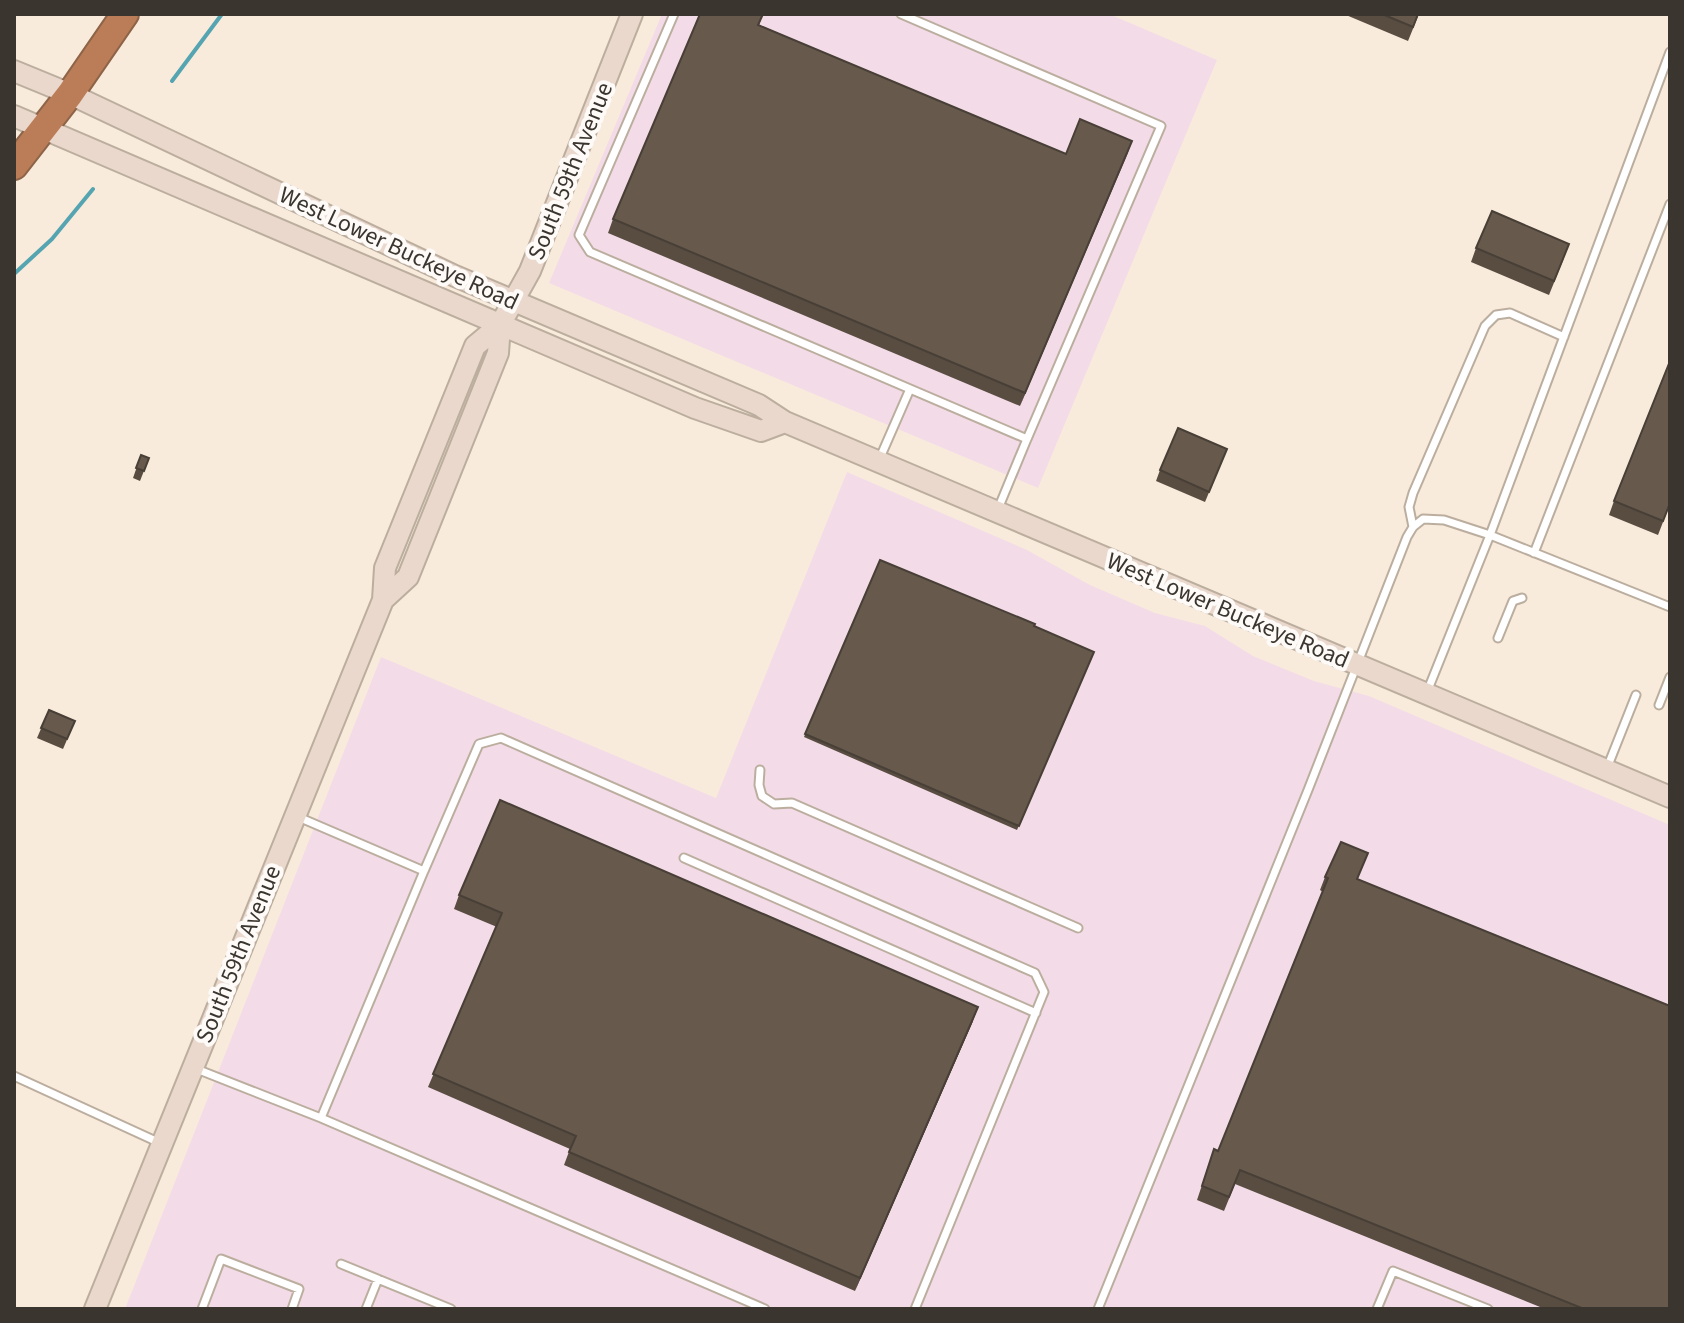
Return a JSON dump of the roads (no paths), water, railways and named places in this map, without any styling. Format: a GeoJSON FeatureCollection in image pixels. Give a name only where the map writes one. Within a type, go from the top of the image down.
{"type":"FeatureCollection","features":[{"type":"Feature","properties":{"kind":"highway"},"geometry":{"type":"LineString","coordinates":[[14,166],[70,94],[125,14]]}},
{"type":"Feature","properties":{"kind":"main road","name":"South 59th Avenue"},"geometry":{"type":"LineString","coordinates":[[95,1309],[383,600],[385,568],[475,346],[500,325],[530,271],[632,14]]}},
{"type":"Feature","properties":{"kind":"main road","name":"West Lower Buckeye Road"},"geometry":{"type":"LineString","coordinates":[[14,71],[70,94],[455,276],[759,405],[785,422],[1670,797]]}},
{"type":"Feature","properties":{"kind":"main road","name":"West Lower Buckeye Road"},"geometry":{"type":"LineString","coordinates":[[14,116],[728,421],[761,431],[785,422]]}},
{"type":"Feature","properties":{"kind":"lane"},"geometry":{"type":"LineString","coordinates":[[674,14],[579,235],[590,252],[1027,439]]}},
{"type":"Feature","properties":{"kind":"lane"},"geometry":{"type":"LineString","coordinates":[[901,14],[1161,126],[997,511]]}},
{"type":"Feature","properties":{"kind":"lane"},"geometry":{"type":"LineString","coordinates":[[1426,694],[1490,535],[1670,52]]}},
{"type":"Feature","properties":{"kind":"lane"},"geometry":{"type":"LineString","coordinates":[[1534,553],[1670,204]]}},
{"type":"Feature","properties":{"kind":"lane"},"geometry":{"type":"LineString","coordinates":[[1413,527],[1409,507],[1413,493],[1485,326],[1496,315],[1510,313],[1564,337]]}},
{"type":"Feature","properties":{"kind":"lane"},"geometry":{"type":"LineString","coordinates":[[878,461],[910,389]]}},
{"type":"Feature","properties":{"kind":"lane"},"geometry":{"type":"LineString","coordinates":[[1098,1309],[1413,527],[1423,519],[1433,518],[1490,535],[1670,607]]}},
{"type":"Feature","properties":{"kind":"lane"},"geometry":{"type":"LineString","coordinates":[[1498,638],[1513,601],[1522,598]]}},
{"type":"Feature","properties":{"kind":"lane"},"geometry":{"type":"LineString","coordinates":[[1659,705],[1670,677]]}},
{"type":"Feature","properties":{"kind":"lane"},"geometry":{"type":"LineString","coordinates":[[1606,770],[1636,695]]}},
{"type":"Feature","properties":{"kind":"lane"},"geometry":{"type":"LineString","coordinates":[[321,1118],[479,744],[501,738],[1035,973],[1044,992],[915,1309]]}},
{"type":"Feature","properties":{"kind":"lane"},"geometry":{"type":"LineString","coordinates":[[760,770],[762,796],[774,804],[792,803],[1078,928]]}},
{"type":"Feature","properties":{"kind":"lane"},"geometry":{"type":"LineString","coordinates":[[294,815],[424,871]]}},
{"type":"Feature","properties":{"kind":"lane"},"geometry":{"type":"LineString","coordinates":[[684,858],[1036,1013]]}},
{"type":"Feature","properties":{"kind":"lane"},"geometry":{"type":"LineString","coordinates":[[193,1068],[321,1118],[765,1309]]}},
{"type":"Feature","properties":{"kind":"lane"},"geometry":{"type":"LineString","coordinates":[[14,1076],[162,1144]]}},
{"type":"Feature","properties":{"kind":"lane"},"geometry":{"type":"LineString","coordinates":[[202,1309],[221,1259],[299,1289],[292,1309]]}},
{"type":"Feature","properties":{"kind":"lane"},"geometry":{"type":"LineString","coordinates":[[341,1264],[451,1309]]}},
{"type":"Feature","properties":{"kind":"lane"},"geometry":{"type":"LineString","coordinates":[[1377,1309],[1393,1271],[1488,1309]]}},
{"type":"Feature","properties":{"kind":"lane"},"geometry":{"type":"LineString","coordinates":[[366,1309],[378,1279]]}},
{"type":"Feature","properties":{"kind":"waterway"},"geometry":{"type":"LineString","coordinates":[[172,81],[222,14]]}},
{"type":"Feature","properties":{"kind":"waterway"},"geometry":{"type":"LineString","coordinates":[[14,274],[52,239],[93,189]]}}]}
